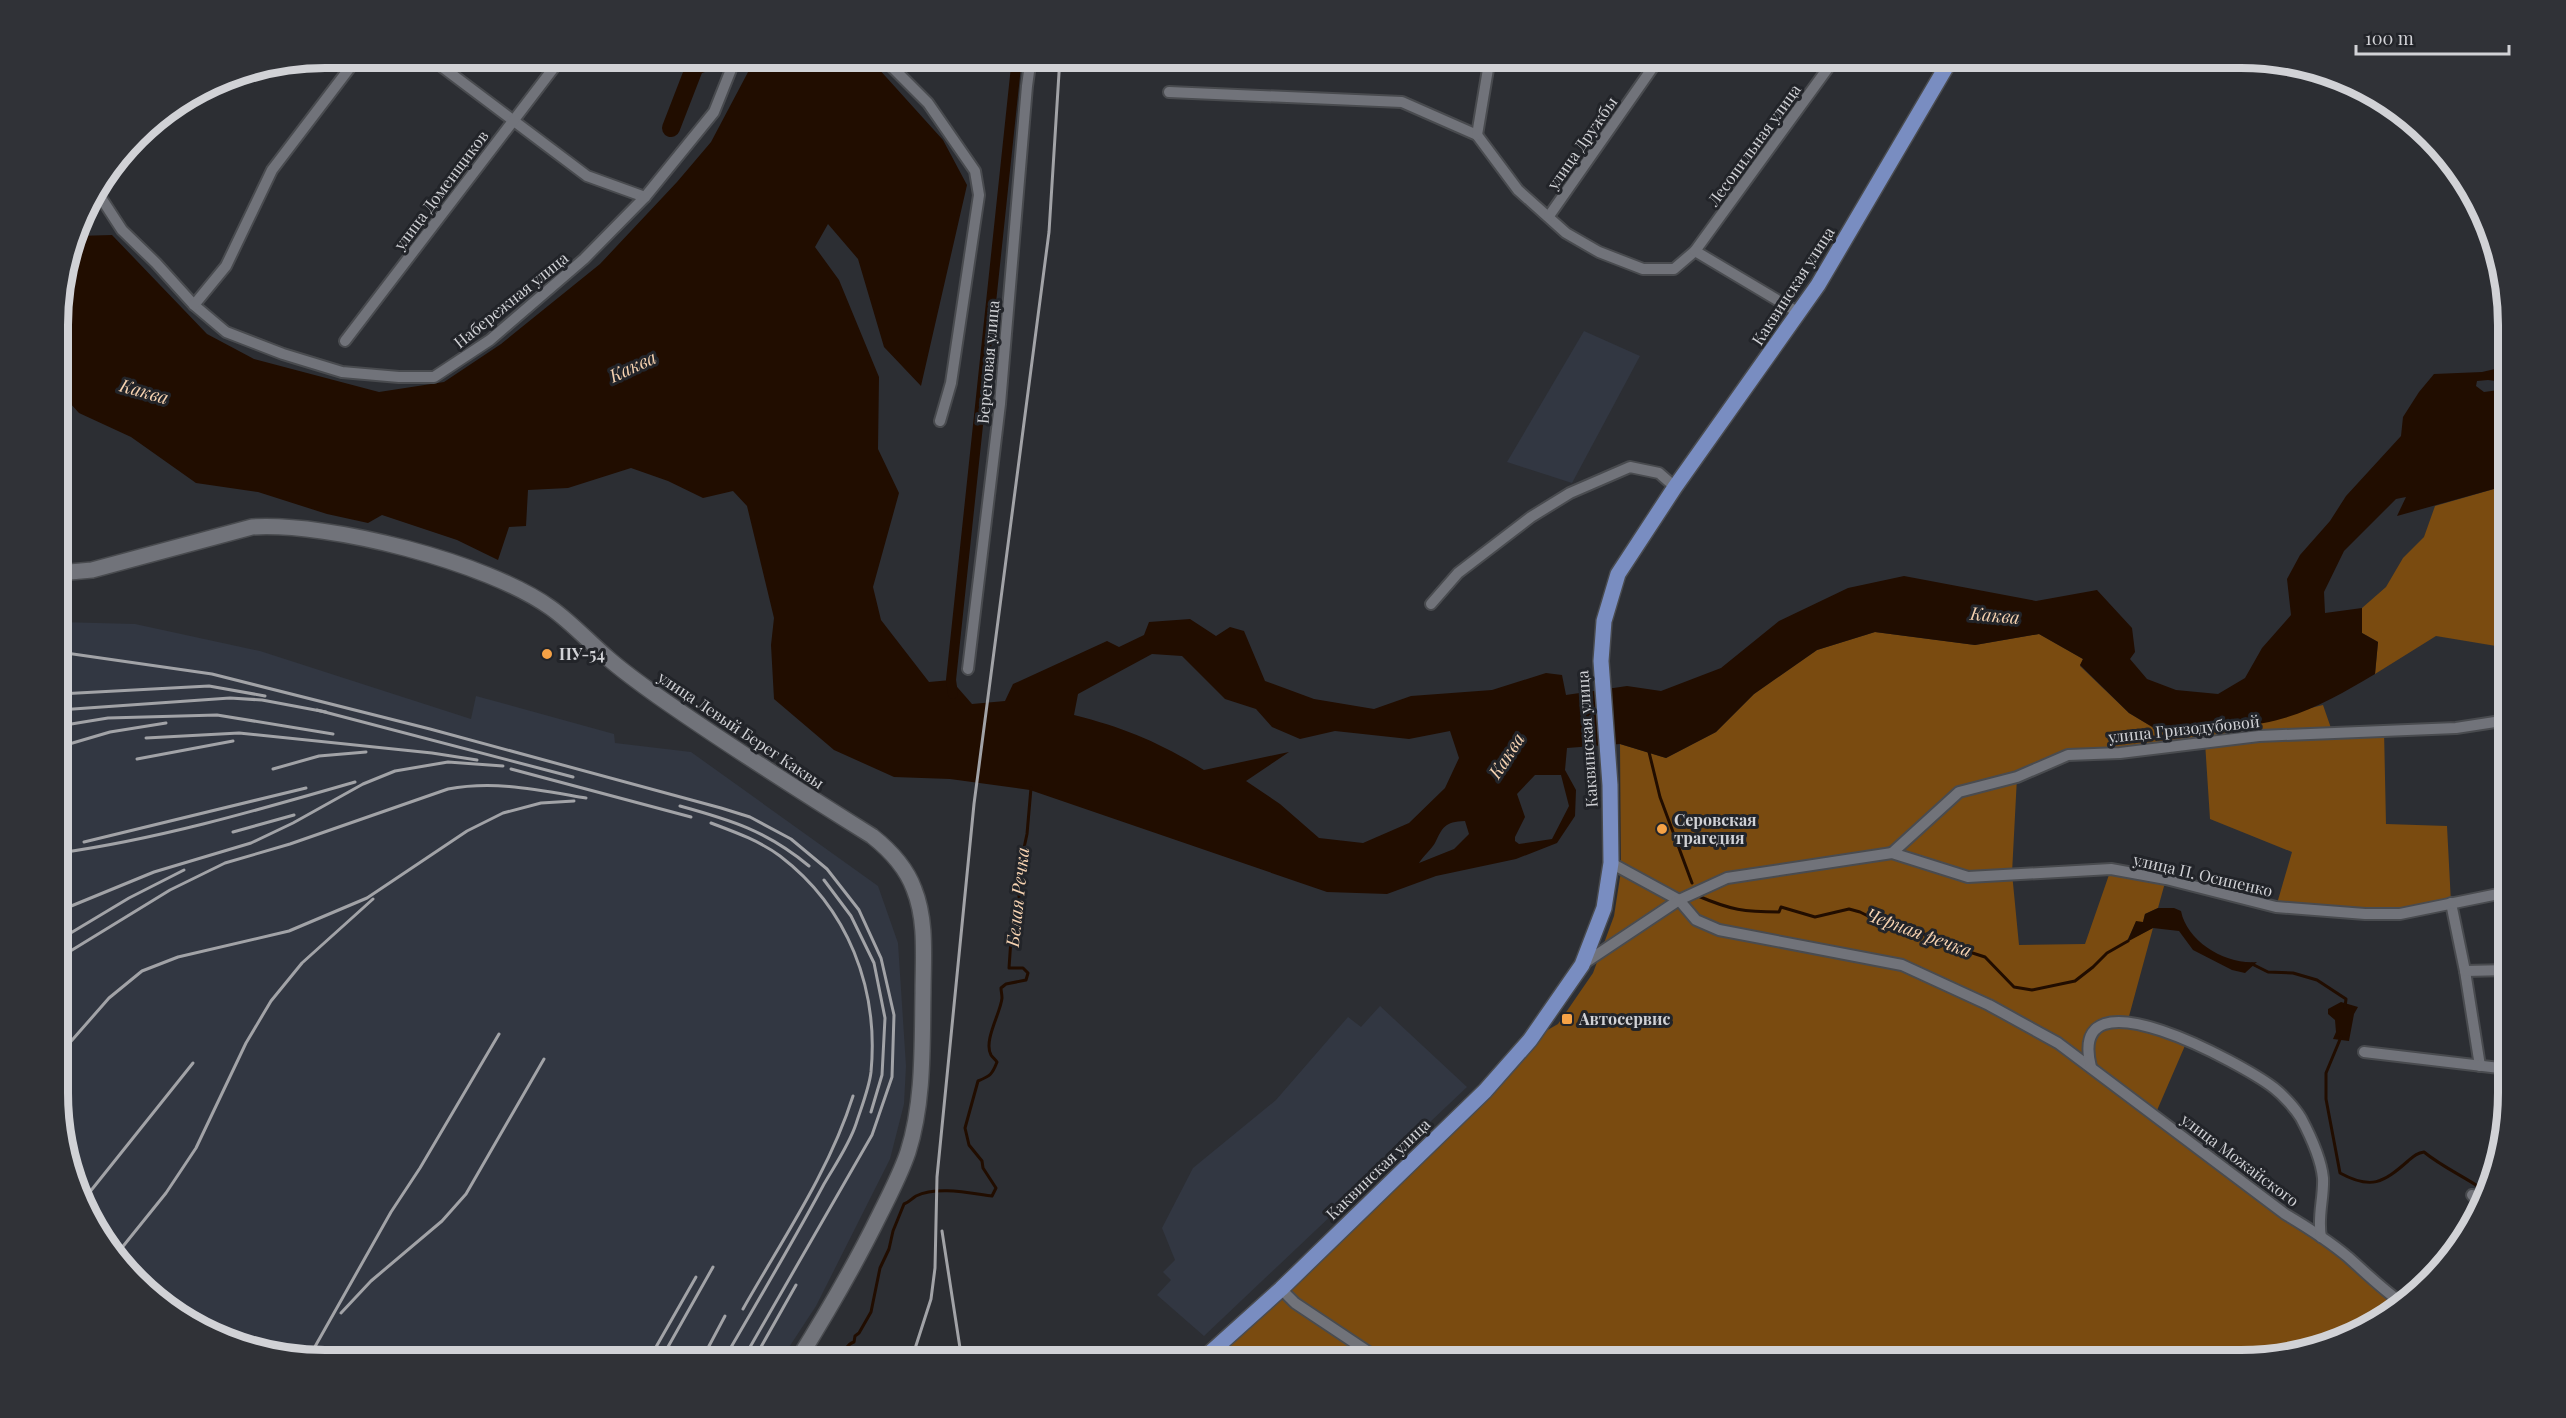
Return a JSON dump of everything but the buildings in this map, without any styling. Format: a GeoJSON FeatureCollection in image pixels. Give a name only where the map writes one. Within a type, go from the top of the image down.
{"type":"FeatureCollection","features":[{"type":"Feature","properties":{"kind":"main road","name":"Каквинская улица"},"geometry":{"type":"LineString","coordinates":[[1213,1350],[1281,1289],[1485,1091],[1530,1040],[1582,965],[1604,908],[1611,863],[1610,785],[1601,660],[1604,621],[1618,574],[1675,487],[1799,313],[1945,68]]}},
{"type":"Feature","properties":{"kind":"main road","name":"улица Левый Берег Каквы"},"geometry":{"type":"LineString","coordinates":[[68,572],[92,570],[252,527],[279,525],[353,537],[409,550],[471,569],[506,583],[550,608],[634,680],[764,768],[872,836],[888,849],[900,862],[915,891],[922,931],[920,1080],[913,1133],[901,1171],[853,1269],[804,1350]]}},
{"type":"Feature","properties":{"kind":"street"},"geometry":{"type":"LineString","coordinates":[[194,305],[226,266],[272,170],[350,68]]}},
{"type":"Feature","properties":{"kind":"street"},"geometry":{"type":"LineString","coordinates":[[444,68],[587,177],[645,197]]}},
{"type":"Feature","properties":{"kind":"street","name":"улица Доменщиков"},"geometry":{"type":"LineString","coordinates":[[345,341],[553,68]]}},
{"type":"Feature","properties":{"kind":"street","name":"Набережная улица"},"geometry":{"type":"LineString","coordinates":[[101,198],[122,230],[194,305],[226,332],[283,354],[342,372],[399,377],[434,377],[448,370],[490,340],[584,259],[645,197],[714,112],[732,68]]}},
{"type":"Feature","properties":{"kind":"street"},"geometry":{"type":"LineString","coordinates":[[893,68],[928,103],[975,171],[979,195],[951,383],[940,421]]}},
{"type":"Feature","properties":{"kind":"street","name":"Береговая улица"},"geometry":{"type":"LineString","coordinates":[[968,669],[1000,404],[1029,68]]}},
{"type":"Feature","properties":{"kind":"street"},"geometry":{"type":"LineString","coordinates":[[1169,92],[1402,102],[1477,135],[1488,68]]}},
{"type":"Feature","properties":{"kind":"street","name":"улица Дружбы"},"geometry":{"type":"LineString","coordinates":[[1549,216],[1652,68]]}},
{"type":"Feature","properties":{"kind":"street","name":"Лесопильная улица"},"geometry":{"type":"LineString","coordinates":[[1477,135],[1518,190],[1566,232],[1599,252],[1643,269],[1674,269],[1695,251],[1828,68]]}},
{"type":"Feature","properties":{"kind":"street"},"geometry":{"type":"LineString","coordinates":[[1695,251],[1799,313]]}},
{"type":"Feature","properties":{"kind":"street"},"geometry":{"type":"LineString","coordinates":[[1431,604],[1458,573],[1531,518],[1570,493],[1630,467],[1659,473],[1675,487]]}},
{"type":"Feature","properties":{"kind":"street","name":"улица Гризодубовой"},"geometry":{"type":"LineString","coordinates":[[1892,852],[1959,792],[2017,777],[2068,755],[2120,753],[2259,736],[2456,728],[2498,722]]}},
{"type":"Feature","properties":{"kind":"street"},"geometry":{"type":"LineString","coordinates":[[1582,965],[1679,900],[1727,878],[1892,852]]}},
{"type":"Feature","properties":{"kind":"street","name":"улица П. Осипенко"},"geometry":{"type":"LineString","coordinates":[[1892,852],[1968,877],[2111,869],[2166,879],[2276,907],[2365,914],[2400,914],[2498,894]]}},
{"type":"Feature","properties":{"kind":"street","name":"улица Можайского"},"geometry":{"type":"LineString","coordinates":[[1611,863],[1679,900],[1696,920],[1719,930],[1812,946],[1902,966],[1989,1005],[2058,1043],[2285,1214],[2347,1256],[2377,1285],[2396,1299]]}},
{"type":"Feature","properties":{"kind":"street"},"geometry":{"type":"LineString","coordinates":[[2451,903],[2465,971],[2480,1066]]}},
{"type":"Feature","properties":{"kind":"street"},"geometry":{"type":"LineString","coordinates":[[2465,971],[2498,970]]}},
{"type":"Feature","properties":{"kind":"street"},"geometry":{"type":"LineString","coordinates":[[2091,1067],[2086,1050],[2092,1033],[2107,1021],[2128,1020],[2187,1041],[2239,1065],[2275,1089],[2299,1116],[2320,1166],[2323,1179],[2320,1206],[2321,1237]]}},
{"type":"Feature","properties":{"kind":"street"},"geometry":{"type":"LineString","coordinates":[[2364,1053],[2498,1068]]}},
{"type":"Feature","properties":{"kind":"street"},"geometry":{"type":"LineString","coordinates":[[1281,1289],[1295,1303],[1366,1350]]}},
{"type":"Feature","properties":{"kind":"shaded area"},"geometry":{"type":"Polygon","coordinates":[[[1584,331],[1640,356],[1572,483],[1507,462],[1584,331]]]}},
{"type":"Feature","properties":{"kind":"shaded area"},"geometry":{"type":"Polygon","coordinates":[[[2498,488],[2498,641],[2496,646],[2436,636],[2375,674],[2378,642],[2362,633],[2362,608],[2386,587],[2403,558],[2424,537],[2435,506],[2498,488]]]}},
{"type":"Feature","properties":{"kind":"shaded area"},"geometry":{"type":"Polygon","coordinates":[[[68,622],[135,624],[260,651],[471,719],[476,696],[614,734],[615,743],[691,752],[878,886],[898,943],[906,1066],[904,1104],[890,1159],[816,1306],[787,1350],[307,1350],[274,1346],[226,1331],[196,1316],[155,1287],[131,1263],[102,1222],[87,1192],[72,1144],[68,1111],[68,622]]]}},
{"type":"Feature","properties":{"kind":"shaded area"},"geometry":{"type":"Polygon","coordinates":[[[1875,632],[1975,645],[2039,634],[2083,659],[2080,666],[2129,713],[2154,728],[2209,723],[2233,727],[2323,705],[2332,731],[2384,730],[2386,824],[2447,826],[2451,903],[2400,914],[2276,907],[2292,852],[2210,819],[2205,742],[2068,755],[2017,777],[2012,873],[2019,945],[2085,944],[2111,869],[2166,879],[2158,908],[2145,914],[2143,922],[2136,922],[2127,941],[2153,928],[2128,1020],[2187,1041],[2155,1115],[2396,1298],[2370,1316],[2340,1331],[2292,1346],[2259,1350],[1212,1350],[1530,1040],[1558,1024],[1593,973],[1614,916],[1621,871],[1620,744],[1666,758],[1716,732],[1754,694],[1817,650],[1875,632]]]}},
{"type":"Feature","properties":{"kind":"shaded area"},"geometry":{"type":"Polygon","coordinates":[[[1380,1006],[1467,1087],[1204,1336],[1157,1295],[1171,1280],[1163,1272],[1175,1260],[1162,1228],[1193,1168],[1276,1100],[1348,1017],[1361,1027],[1380,1006]]]}},
{"type":"Feature","properties":{"kind":"water","name":"Каква"},"geometry":{"type":"Polygon","coordinates":[[[750,68],[878,68],[943,140],[967,185],[921,386],[884,347],[858,259],[828,224],[815,247],[839,280],[879,377],[878,449],[899,493],[873,587],[881,620],[929,682],[951,680],[972,704],[1005,701],[1013,684],[1107,641],[1119,647],[1144,635],[1149,622],[1190,619],[1216,636],[1230,627],[1244,631],[1265,681],[1314,699],[1374,709],[1411,696],[1492,690],[1546,673],[1562,675],[1566,695],[1627,686],[1661,691],[1721,668],[1779,621],[1848,588],[1904,576],[2036,601],[2097,590],[2132,628],[2135,652],[2130,659],[2147,679],[2176,690],[2218,694],[2245,678],[2262,648],[2291,615],[2287,579],[2300,555],[2330,521],[2346,496],[2401,436],[2403,417],[2434,374],[2482,372],[2498,368],[2498,383],[2488,380],[2477,381],[2476,386],[2484,392],[2498,390],[2498,488],[2397,516],[2406,497],[2396,499],[2344,551],[2324,592],[2325,613],[2362,608],[2362,633],[2378,642],[2375,674],[2336,696],[2296,714],[2275,721],[2254,724],[2209,723],[2198,733],[2154,728],[2129,713],[2080,665],[2083,659],[2039,634],[1975,645],[1875,632],[1817,650],[1754,694],[1716,732],[1666,758],[1620,744],[1567,748],[1565,770],[1576,790],[1575,816],[1557,843],[1516,859],[1436,876],[1387,894],[1327,892],[1030,790],[950,779],[894,777],[834,750],[774,699],[771,645],[774,618],[747,506],[733,491],[703,498],[668,481],[631,468],[568,488],[528,490],[526,526],[509,527],[498,560],[457,540],[382,515],[368,523],[327,514],[258,492],[196,483],[131,437],[79,413],[68,401],[68,307],[72,274],[83,236],[112,235],[207,334],[254,359],[379,392],[444,382],[501,344],[600,264],[711,142],[750,68]],[[1152,654],[1078,694],[1074,715],[1141,737],[1172,751],[1204,770],[1289,752],[1246,781],[1280,804],[1319,838],[1363,843],[1409,823],[1445,788],[1459,758],[1450,731],[1409,739],[1335,731],[1300,739],[1272,727],[1256,709],[1225,699],[1182,656],[1152,654]],[[1535,775],[1517,794],[1525,817],[1515,837],[1515,841],[1519,844],[1552,839],[1569,806],[1561,775],[1535,775]],[[1465,821],[1445,826],[1419,863],[1454,849],[1469,834],[1465,821]]]}},
{"type":"Feature","properties":{"kind":"water"},"geometry":{"type":"Polygon","coordinates":[[[2158,908],[2174,908],[2181,911],[2191,932],[2200,942],[2221,955],[2233,960],[2257,962],[2245,973],[2232,970],[2193,950],[2179,931],[2153,928],[2127,942],[2136,921],[2143,922],[2145,914],[2158,908]]]}},
{"type":"Feature","properties":{"kind":"water"},"geometry":{"type":"Polygon","coordinates":[[[2341,1002],[2358,1007],[2354,1014],[2349,1041],[2333,1039],[2336,1032],[2335,1020],[2328,1014],[2328,1009],[2341,1002]]]}},
{"type":"Feature","properties":{"kind":"waterway"},"geometry":{"type":"LineString","coordinates":[[671,128],[694,68]]}},
{"type":"Feature","properties":{"kind":"waterway"},"geometry":{"type":"LineString","coordinates":[[953,694],[951,680],[1016,68]]}},
{"type":"Feature","properties":{"kind":"waterway","name":"Черная речка"},"geometry":{"type":"LineString","coordinates":[[1649,752],[1660,797],[1692,883]]}},
{"type":"Feature","properties":{"kind":"waterway","name":"Белая Речка"},"geometry":{"type":"LineString","coordinates":[[845,1350],[854,1342],[855,1336],[871,1312],[880,1268],[904,1204],[916,1196],[934,1191],[992,1196],[996,1188],[983,1168],[982,1161],[969,1145],[965,1128],[978,1081],[990,1074],[997,1062],[991,1055],[989,1042],[1001,1004],[1001,988],[1006,984],[1026,980],[1028,973],[1023,968],[1009,968],[1011,939],[1019,906],[1019,871],[1027,834],[1031,788]]}},
{"type":"Feature","properties":{"kind":"waterway","name":"Черная речка"},"geometry":{"type":"LineString","coordinates":[[1698,896],[1747,911],[1779,912],[1781,907],[1815,917],[1849,909],[1860,912],[1884,924],[1947,940],[1960,949],[1985,957],[2014,987],[2032,990],[2075,981],[2107,953],[2128,941]]}},
{"type":"Feature","properties":{"kind":"waterway","name":"Черная речка"},"geometry":{"type":"LineString","coordinates":[[2252,964],[2268,972],[2293,973],[2317,980],[2346,999],[2345,1007]]}},
{"type":"Feature","properties":{"kind":"waterway","name":"Черная речка"},"geometry":{"type":"LineString","coordinates":[[2341,1037],[2326,1073],[2326,1099],[2340,1173],[2360,1181],[2376,1182],[2391,1175],[2416,1155],[2424,1152],[2479,1187],[2484,1180]]}},
{"type":"Feature","properties":{"kind":"railway"},"geometry":{"type":"LineString","coordinates":[[915,1350],[931,1299],[935,1268],[937,1177],[974,804],[1049,232],[1059,68]]}},
{"type":"Feature","properties":{"kind":"railway"},"geometry":{"type":"LineString","coordinates":[[68,653],[212,674],[430,729],[721,808],[750,817],[791,839],[827,869],[859,910],[881,958],[894,1015],[892,1077],[872,1135],[748,1350]]}},
{"type":"Feature","properties":{"kind":"railway"},"geometry":{"type":"LineString","coordinates":[[68,694],[209,686],[265,696]]}},
{"type":"Feature","properties":{"kind":"railway"},"geometry":{"type":"LineString","coordinates":[[68,709],[230,698],[262,700],[326,712]]}},
{"type":"Feature","properties":{"kind":"railway"},"geometry":{"type":"LineString","coordinates":[[317,710],[573,777]]}},
{"type":"Feature","properties":{"kind":"railway"},"geometry":{"type":"LineString","coordinates":[[68,725],[108,718],[217,715],[333,734]]}},
{"type":"Feature","properties":{"kind":"railway"},"geometry":{"type":"LineString","coordinates":[[68,744],[110,732],[166,723]]}},
{"type":"Feature","properties":{"kind":"railway"},"geometry":{"type":"LineString","coordinates":[[146,738],[239,733],[432,753],[477,760]]}},
{"type":"Feature","properties":{"kind":"railway"},"geometry":{"type":"LineString","coordinates":[[137,759],[233,741]]}},
{"type":"Feature","properties":{"kind":"railway"},"geometry":{"type":"LineString","coordinates":[[273,769],[319,756],[366,752]]}},
{"type":"Feature","properties":{"kind":"railway"},"geometry":{"type":"LineString","coordinates":[[68,907],[154,872],[251,843],[293,823],[363,784],[395,771],[448,762],[503,766]]}},
{"type":"Feature","properties":{"kind":"railway"},"geometry":{"type":"LineString","coordinates":[[511,769],[691,817]]}},
{"type":"Feature","properties":{"kind":"railway"},"geometry":{"type":"LineString","coordinates":[[68,852],[171,832],[355,782]]}},
{"type":"Feature","properties":{"kind":"railway"},"geometry":{"type":"LineString","coordinates":[[68,952],[170,890],[225,863],[290,844],[448,789],[465,786],[500,786],[586,798]]}},
{"type":"Feature","properties":{"kind":"railway"},"geometry":{"type":"LineString","coordinates":[[84,842],[306,788]]}},
{"type":"Feature","properties":{"kind":"railway"},"geometry":{"type":"LineString","coordinates":[[68,1045],[109,998],[142,971],[178,957],[289,931],[367,898],[467,831],[503,813],[541,803],[574,801]]}},
{"type":"Feature","properties":{"kind":"railway"},"geometry":{"type":"LineString","coordinates":[[680,806],[748,828],[778,844],[809,866]]}},
{"type":"Feature","properties":{"kind":"railway"},"geometry":{"type":"LineString","coordinates":[[233,832],[294,815]]}},
{"type":"Feature","properties":{"kind":"railway"},"geometry":{"type":"LineString","coordinates":[[711,823],[747,837],[780,856],[804,877],[824,900],[841,925],[864,980],[870,1010],[872,1041],[869,1085],[850,1140],[729,1350]]}},
{"type":"Feature","properties":{"kind":"railway"},"geometry":{"type":"LineString","coordinates":[[68,935],[129,898],[184,870]]}},
{"type":"Feature","properties":{"kind":"railway"},"geometry":{"type":"LineString","coordinates":[[824,880],[851,916],[874,963],[885,1018],[882,1075],[871,1112]]}},
{"type":"Feature","properties":{"kind":"railway"},"geometry":{"type":"LineString","coordinates":[[121,1249],[166,1193],[196,1148],[246,1043],[271,1001],[302,963],[373,899]]}},
{"type":"Feature","properties":{"kind":"railway"},"geometry":{"type":"LineString","coordinates":[[313,1350],[391,1212],[420,1168],[499,1034]]}},
{"type":"Feature","properties":{"kind":"railway"},"geometry":{"type":"LineString","coordinates":[[341,1313],[371,1281],[442,1221],[466,1194],[544,1059]]}},
{"type":"Feature","properties":{"kind":"railway"},"geometry":{"type":"LineString","coordinates":[[88,1194],[193,1063]]}},
{"type":"Feature","properties":{"kind":"railway"},"geometry":{"type":"LineString","coordinates":[[743,1309],[818,1179],[853,1096]]}},
{"type":"Feature","properties":{"kind":"railway"},"geometry":{"type":"LineString","coordinates":[[942,1231],[960,1350]]}},
{"type":"Feature","properties":{"kind":"railway"},"geometry":{"type":"LineString","coordinates":[[666,1350],[713,1267]]}},
{"type":"Feature","properties":{"kind":"railway"},"geometry":{"type":"LineString","coordinates":[[654,1350],[696,1277]]}},
{"type":"Feature","properties":{"kind":"railway"},"geometry":{"type":"LineString","coordinates":[[759,1350],[796,1285]]}},
{"type":"Feature","properties":{"kind":"railway"},"geometry":{"type":"LineString","coordinates":[[707,1350],[725,1316]]}},
{"type":"Feature","properties":{"kind":"place","name":"ПУ-54"},"geometry":{"type":"Point","coordinates":[547,654]}},
{"type":"Feature","properties":{"kind":"place","name":"Серовская трагедия"},"geometry":{"type":"Point","coordinates":[1662,829]}},
{"type":"Feature","properties":{"kind":"place","name":"Автосервис"},"geometry":{"type":"Point","coordinates":[1567,1019]}}]}
